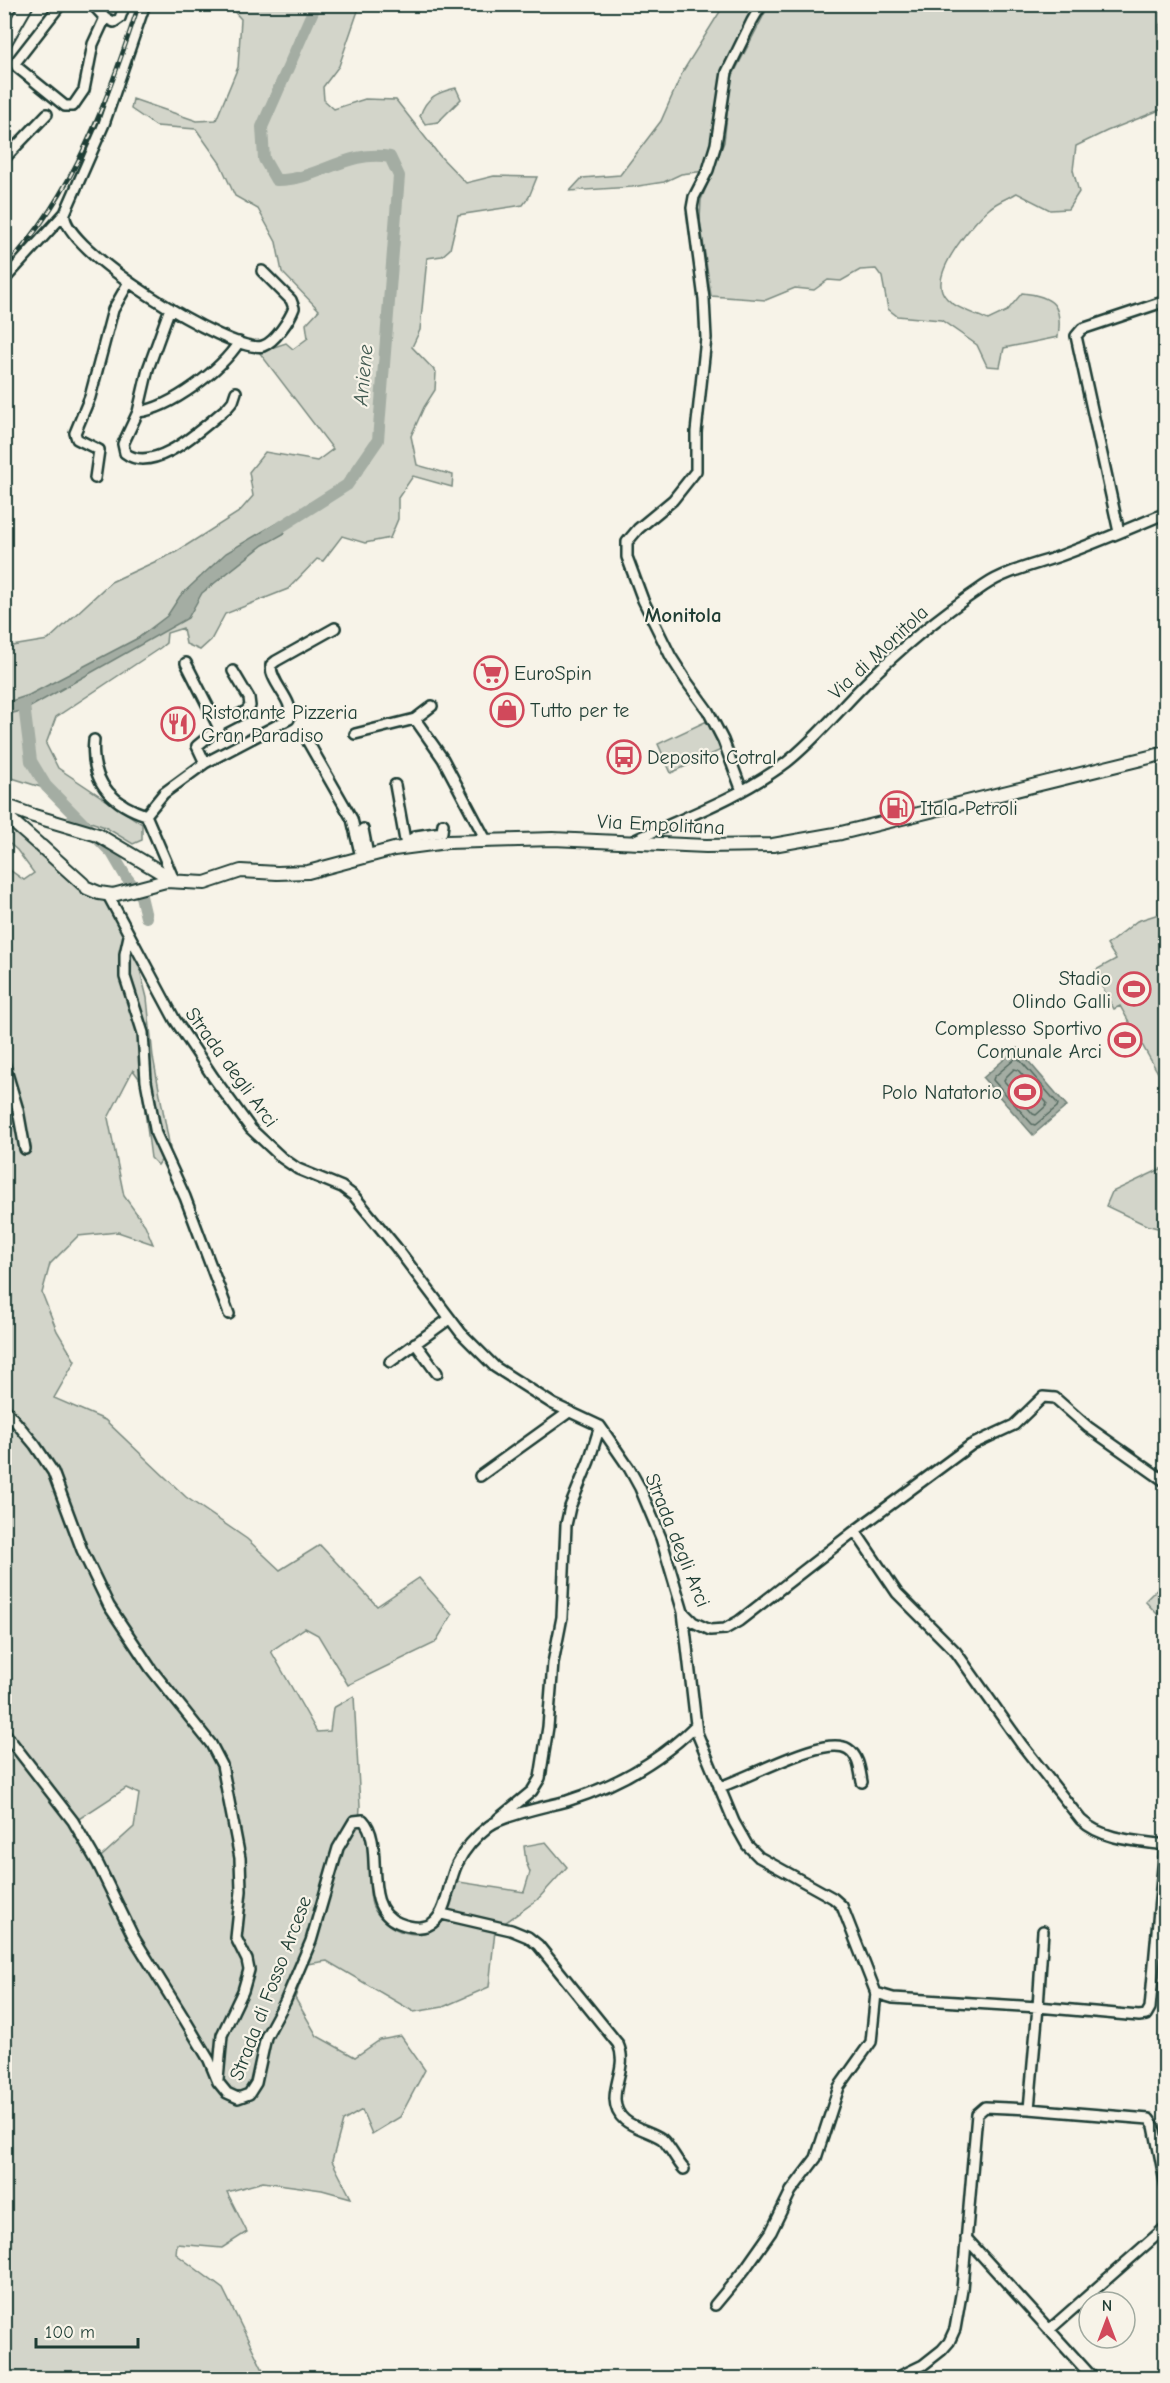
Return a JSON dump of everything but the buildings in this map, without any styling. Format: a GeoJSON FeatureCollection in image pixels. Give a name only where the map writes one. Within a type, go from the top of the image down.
{"type":"FeatureCollection","features":[{"type":"Feature","properties":{"kind":"main road"},"geometry":{"type":"LineString","coordinates":[[4,44],[27,4]]}},
{"type":"Feature","properties":{"kind":"main road","name":"Via Empolitana"},"geometry":{"type":"LineString","coordinates":[[112,895],[174,880],[200,884],[244,870],[282,874],[308,872],[406,844],[570,839],[736,847],[802,841],[1166,753]]}},
{"type":"Feature","properties":{"kind":"main road"},"geometry":{"type":"LineString","coordinates":[[4,805],[98,835],[174,880]]}},
{"type":"Feature","properties":{"kind":"main road"},"geometry":{"type":"LineString","coordinates":[[4,814],[85,886],[112,895]]}},
{"type":"Feature","properties":{"kind":"main road"},"geometry":{"type":"LineString","coordinates":[[24,830],[24,821],[34,816]]}},
{"type":"Feature","properties":{"kind":"main road"},"geometry":{"type":"LineString","coordinates":[[149,865],[153,875],[151,884]]}},
{"type":"Feature","properties":{"kind":"street"},"geometry":{"type":"LineString","coordinates":[[61,4],[15,63],[65,106],[73,106],[82,95],[93,44],[105,18]]}},
{"type":"Feature","properties":{"kind":"street"},"geometry":{"type":"LineString","coordinates":[[93,4],[105,18],[116,21],[125,4]]}},
{"type":"Feature","properties":{"kind":"street"},"geometry":{"type":"LineString","coordinates":[[4,280],[65,213],[104,124],[145,4]]}},
{"type":"Feature","properties":{"kind":"street"},"geometry":{"type":"LineString","coordinates":[[742,791],[718,730],[708,711],[671,657],[643,600],[627,557],[627,542],[638,529],[673,500],[696,471],[696,432],[706,338],[704,300],[692,208],[694,197],[708,170],[713,153],[723,110],[727,72],[762,4]]}},
{"type":"Feature","properties":{"kind":"street"},"geometry":{"type":"LineString","coordinates":[[4,159],[47,114]]}},
{"type":"Feature","properties":{"kind":"street"},"geometry":{"type":"LineString","coordinates":[[65,213],[66,225],[79,241],[129,282],[170,309],[253,347],[266,345],[273,339],[294,310],[292,302],[262,271]]}},
{"type":"Feature","properties":{"kind":"street"},"geometry":{"type":"LineString","coordinates":[[94,478],[99,450],[77,439],[75,433],[90,397],[113,310],[129,282]]}},
{"type":"Feature","properties":{"kind":"street"},"geometry":{"type":"LineString","coordinates":[[1119,532],[1076,336],[1082,329],[1166,301]]}},
{"type":"Feature","properties":{"kind":"street"},"geometry":{"type":"LineString","coordinates":[[170,309],[148,369],[138,412],[123,444],[126,454],[132,458],[153,458],[167,453],[231,404],[236,392]]}},
{"type":"Feature","properties":{"kind":"street"},"geometry":{"type":"LineString","coordinates":[[138,412],[156,409],[172,400],[223,361],[239,342]]}},
{"type":"Feature","properties":{"kind":"street","name":"Via di Monitola"},"geometry":{"type":"LineString","coordinates":[[631,842],[742,791],[791,759],[890,660],[933,623],[984,586],[1006,574],[1166,513]]}},
{"type":"Feature","properties":{"kind":"street"},"geometry":{"type":"LineString","coordinates":[[146,815],[164,793],[205,763],[289,719],[290,708],[272,674],[272,665],[335,628]]}},
{"type":"Feature","properties":{"kind":"street"},"geometry":{"type":"LineString","coordinates":[[186,663],[219,725]]}},
{"type":"Feature","properties":{"kind":"street"},"geometry":{"type":"LineString","coordinates":[[205,763],[197,750],[197,744],[218,730],[219,725],[246,711],[250,706],[249,698],[233,672]]}},
{"type":"Feature","properties":{"kind":"street"},"geometry":{"type":"LineString","coordinates":[[355,734],[416,719],[432,706]]}},
{"type":"Feature","properties":{"kind":"street"},"geometry":{"type":"LineString","coordinates":[[416,719],[443,759],[486,840]]}},
{"type":"Feature","properties":{"kind":"street"},"geometry":{"type":"LineString","coordinates":[[94,740],[94,765],[106,790],[125,806],[146,815],[174,880]]}},
{"type":"Feature","properties":{"kind":"street"},"geometry":{"type":"LineString","coordinates":[[308,742],[350,815],[365,856]]}},
{"type":"Feature","properties":{"kind":"street"},"geometry":{"type":"LineString","coordinates":[[395,785],[406,844]]}},
{"type":"Feature","properties":{"kind":"street"},"geometry":{"type":"LineString","coordinates":[[406,844],[413,837],[442,832],[443,824]]}},
{"type":"Feature","properties":{"kind":"street"},"geometry":{"type":"LineString","coordinates":[[363,829],[365,856]]}},
{"type":"Feature","properties":{"kind":"street","name":"Strada degli Arci"},"geometry":{"type":"LineString","coordinates":[[112,895],[129,936],[178,1024],[218,1085],[251,1129],[298,1170],[342,1187],[354,1196],[449,1319],[473,1347],[505,1375],[569,1412],[600,1426],[640,1488],[661,1538],[683,1612],[699,1626],[713,1630],[727,1628],[753,1611],[855,1531],[971,1445],[1010,1427],[1045,1396],[1054,1398],[1093,1431],[1166,1482]]}},
{"type":"Feature","properties":{"kind":"street"},"geometry":{"type":"LineString","coordinates":[[129,936],[124,959],[125,977],[143,1034],[145,1076],[156,1134],[185,1197],[228,1314]]}},
{"type":"Feature","properties":{"kind":"street"},"geometry":{"type":"LineString","coordinates":[[4,1063],[19,1116],[25,1149]]}},
{"type":"Feature","properties":{"kind":"street"},"geometry":{"type":"LineString","coordinates":[[390,1362],[449,1319]]}},
{"type":"Feature","properties":{"kind":"street"},"geometry":{"type":"LineString","coordinates":[[415,1343],[437,1373]]}},
{"type":"Feature","properties":{"kind":"street"},"geometry":{"type":"LineString","coordinates":[[4,1408],[35,1445],[53,1472],[82,1550],[110,1606],[151,1669],[211,1744],[222,1765],[240,1858],[242,1886],[237,1940],[247,1960],[249,1970],[245,1986],[222,2035],[218,2082]]}},
{"type":"Feature","properties":{"kind":"street"},"geometry":{"type":"LineString","coordinates":[[480,1476],[569,1412]]}},
{"type":"Feature","properties":{"kind":"street"},"geometry":{"type":"LineString","coordinates":[[600,1426],[587,1467],[570,1507],[566,1525],[562,1612],[553,1663],[548,1727],[540,1778],[532,1791],[475,1838],[460,1858],[449,1885],[442,1914],[511,1930],[535,1942],[618,2044],[622,2062],[615,2098],[621,2117],[626,2122],[664,2141],[672,2156],[684,2169]]}},
{"type":"Feature","properties":{"kind":"street"},"geometry":{"type":"LineString","coordinates":[[855,1531],[897,1593],[952,1647],[1081,1820],[1103,1834],[1165,1845],[1148,2013],[1139,2016],[893,1998],[876,1993]]}},
{"type":"Feature","properties":{"kind":"street"},"geometry":{"type":"LineString","coordinates":[[683,1612],[694,1691],[696,1725],[702,1748],[734,1822],[753,1852],[765,1862],[830,1896],[842,1906],[876,1993],[870,2042],[839,2087],[816,2157],[791,2191],[771,2232],[745,2269],[715,2305]]}},
{"type":"Feature","properties":{"kind":"street"},"geometry":{"type":"LineString","coordinates":[[494,1822],[569,1800],[612,1784],[672,1746],[696,1725]]}},
{"type":"Feature","properties":{"kind":"street","name":"Strada di Fosso Arcese"},"geometry":{"type":"LineString","coordinates":[[4,1732],[77,1827],[134,1938],[209,2060],[218,2082],[227,2093],[238,2098],[249,2094],[254,2086],[266,2037],[285,2002],[309,1947],[338,1848],[354,1821],[361,1819],[367,1825],[377,1892],[382,1907],[389,1917],[400,1924],[419,1926],[433,1923],[442,1914]]}},
{"type":"Feature","properties":{"kind":"street"},"geometry":{"type":"LineString","coordinates":[[719,1787],[802,1753],[834,1745],[846,1748],[854,1755],[862,1782]]}},
{"type":"Feature","properties":{"kind":"street"},"geometry":{"type":"LineString","coordinates":[[1029,2109],[1043,1931]]}},
{"type":"Feature","properties":{"kind":"street"},"geometry":{"type":"LineString","coordinates":[[896,2379],[932,2359],[945,2348],[951,2339],[960,2303],[978,2112],[987,2106],[1149,2119],[1154,2126],[1166,2187]]}},
{"type":"Feature","properties":{"kind":"street"},"geometry":{"type":"LineString","coordinates":[[1049,2330],[1166,2227]]}},
{"type":"Feature","properties":{"kind":"street"},"geometry":{"type":"LineString","coordinates":[[966,2238],[1093,2379]]}},
{"type":"Feature","properties":{"kind":"shaded area"},"geometry":{"type":"Polygon","coordinates":[[[228,5],[360,5],[339,66],[323,87],[324,100],[334,109],[365,99],[396,100],[439,155],[466,183],[494,176],[537,177],[523,205],[458,215],[450,249],[442,256],[427,258],[420,330],[412,347],[436,372],[435,390],[424,407],[411,436],[417,465],[453,475],[452,487],[413,476],[398,498],[398,519],[390,538],[365,543],[342,536],[323,561],[317,559],[288,589],[225,614],[211,640],[200,650],[186,644],[183,628],[167,633],[166,643],[160,648],[56,717],[46,744],[58,768],[142,824],[142,840],[133,844],[105,827],[79,818],[47,789],[9,777],[5,772],[5,752],[11,745],[5,730],[5,652],[12,646],[48,640],[111,582],[176,552],[239,512],[253,496],[249,472],[265,452],[317,461],[333,449],[259,352],[286,343],[293,349],[308,338],[306,324],[319,310],[282,272],[276,242],[258,209],[235,196],[220,163],[196,129],[156,126],[131,109],[133,99],[197,121],[216,120],[238,67],[241,19],[228,5]]]}},
{"type":"Feature","properties":{"kind":"shaded area"},"geometry":{"type":"Polygon","coordinates":[[[724,5],[758,5],[725,70],[718,121],[705,171],[681,174],[664,182],[632,187],[570,191],[582,178],[620,175],[661,121],[683,71],[724,5]]]}},
{"type":"Feature","properties":{"kind":"shaded area"},"geometry":{"type":"Polygon","coordinates":[[[769,5],[1165,5],[1165,20],[1159,25],[1165,83],[1165,108],[1076,146],[1073,170],[1079,192],[1068,209],[1050,210],[1017,193],[1002,200],[982,215],[965,235],[944,271],[941,282],[945,297],[962,309],[988,320],[1007,311],[1022,293],[1049,300],[1057,310],[1059,317],[1058,337],[1004,348],[1000,367],[987,366],[977,345],[941,320],[897,316],[888,309],[882,277],[876,269],[860,270],[841,281],[828,280],[814,290],[795,288],[766,300],[711,296],[700,220],[701,200],[724,142],[731,79],[769,5]]]}},
{"type":"Feature","properties":{"kind":"shaded area"},"geometry":{"type":"Polygon","coordinates":[[[456,88],[461,99],[438,122],[425,124],[420,116],[429,100],[444,91],[456,88]]]}},
{"type":"Feature","properties":{"kind":"shaded area"},"geometry":{"type":"Polygon","coordinates":[[[707,721],[721,750],[671,773],[658,744],[707,721]]]}},
{"type":"Feature","properties":{"kind":"shaded area"},"geometry":{"type":"Polygon","coordinates":[[[5,819],[89,892],[106,902],[137,958],[147,998],[153,1057],[170,1148],[158,1165],[151,1158],[141,1081],[133,1070],[108,1118],[124,1196],[145,1225],[153,1244],[118,1232],[78,1236],[50,1264],[42,1293],[57,1331],[75,1361],[54,1398],[105,1420],[186,1497],[247,1539],[280,1570],[320,1545],[377,1606],[419,1578],[452,1615],[435,1643],[348,1685],[318,1635],[305,1628],[271,1651],[317,1732],[330,1731],[333,1708],[354,1696],[359,1825],[368,1833],[371,1901],[379,1916],[386,1923],[395,1929],[415,1934],[434,1929],[442,1921],[446,1912],[453,1881],[524,1892],[530,1872],[524,1846],[546,1842],[567,1867],[537,1900],[495,1930],[489,1987],[443,2007],[414,2012],[327,1961],[307,1964],[295,1998],[317,2036],[355,2057],[380,2040],[401,2036],[425,2070],[400,2117],[372,2134],[362,2110],[343,2121],[332,2161],[351,2198],[322,2190],[263,2182],[227,2192],[247,2232],[222,2248],[177,2244],[176,2254],[223,2289],[267,2378],[5,2378],[4,866],[24,880],[34,873],[17,850],[5,840],[5,819]],[[126,1788],[71,1824],[94,1863],[134,1827],[139,1794],[126,1788]]]}},
{"type":"Feature","properties":{"kind":"shaded area","name":"Stadio Olindo Galli"},"geometry":{"type":"Polygon","coordinates":[[[1166,912],[1165,1085],[1120,1006],[1114,1009],[1094,971],[1116,959],[1107,945],[1137,921],[1166,912]]]}},
{"type":"Feature","properties":{"kind":"shaded area"},"geometry":{"type":"Polygon","coordinates":[[[1165,1167],[1165,1230],[1146,1225],[1106,1206],[1112,1192],[1165,1167]]]}},
{"type":"Feature","properties":{"kind":"shaded area"},"geometry":{"type":"Polygon","coordinates":[[[1165,1581],[1165,1607],[1157,1614],[1145,1601],[1165,1581]]]}},
{"type":"Feature","properties":{"kind":"water"},"geometry":{"type":"Polygon","coordinates":[[[277,523],[285,533],[263,545],[202,593],[188,618],[25,710],[5,715],[5,703],[29,695],[138,638],[167,616],[180,596],[226,553],[277,523]]]}},
{"type":"Feature","properties":{"kind":"water","name":"Polo Natatorio"},"geometry":{"type":"Polygon","coordinates":[[[1017,1048],[1067,1106],[1033,1135],[983,1078],[1017,1048]]]}},
{"type":"Feature","properties":{"kind":"waterway","name":"Aniene"},"geometry":{"type":"LineString","coordinates":[[268,535],[347,485],[378,440],[399,176],[390,157],[374,156],[346,161],[305,176],[276,180],[264,159],[262,127],[316,4]]}},
{"type":"Feature","properties":{"kind":"waterway"},"geometry":{"type":"LineString","coordinates":[[24,705],[31,761],[46,786],[112,853],[126,877],[141,896],[146,917]]}},
{"type":"Feature","properties":{"kind":"railway"},"geometry":{"type":"LineString","coordinates":[[4,268],[29,240],[69,178],[101,110],[139,4]]}},
{"type":"Feature","properties":{"kind":"place","name":"EuroSpin"},"geometry":{"type":"Point","coordinates":[491,673]}},
{"type":"Feature","properties":{"kind":"place","name":"Tutto per te"},"geometry":{"type":"Point","coordinates":[507,710]}},
{"type":"Feature","properties":{"kind":"place","name":"Ristorante Pizzeria Gran Paradiso"},"geometry":{"type":"Point","coordinates":[178,724]}},
{"type":"Feature","properties":{"kind":"place","name":"Deposito Cotral"},"geometry":{"type":"Point","coordinates":[624,757]}},
{"type":"Feature","properties":{"kind":"place","name":"Itala Petroli"},"geometry":{"type":"Point","coordinates":[897,808]}},
{"type":"Feature","properties":{"kind":"place","name":"Stadio Olindo Galli"},"geometry":{"type":"Point","coordinates":[1134,989]}},
{"type":"Feature","properties":{"kind":"place","name":"Complesso Sportivo Comunale Arci"},"geometry":{"type":"Point","coordinates":[1125,1040]}},
{"type":"Feature","properties":{"kind":"place","name":"Polo Natatorio"},"geometry":{"type":"Point","coordinates":[1025,1092]}},
{"type":"Feature","properties":{"kind":"district","name":"Monitola"},"geometry":{"type":"Point","coordinates":[683,615]}}]}
